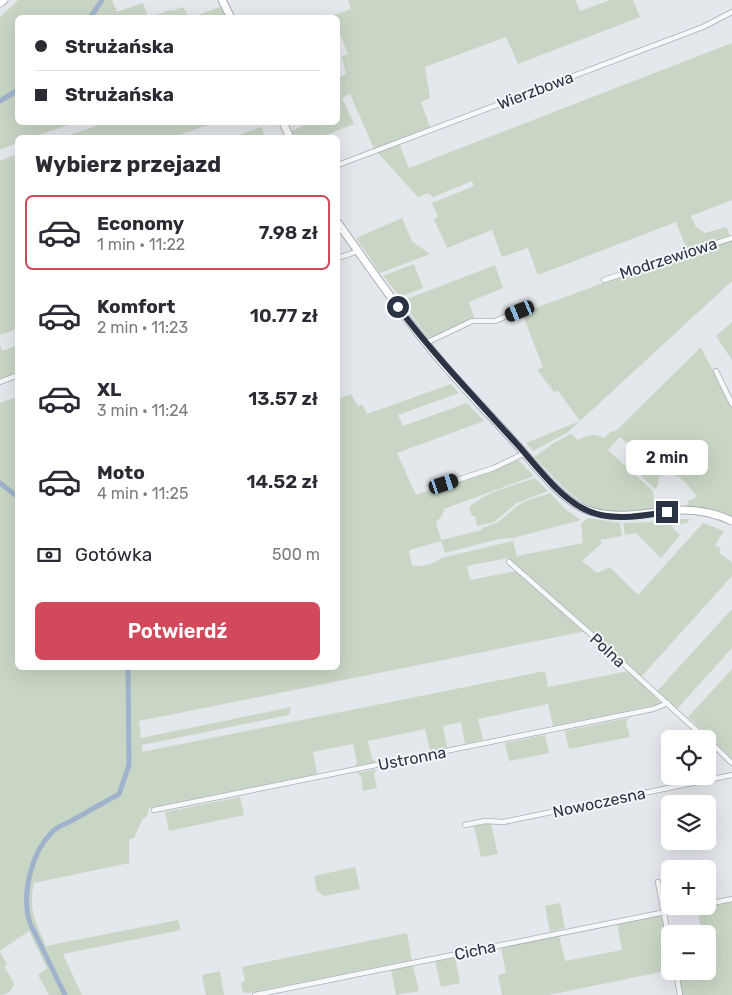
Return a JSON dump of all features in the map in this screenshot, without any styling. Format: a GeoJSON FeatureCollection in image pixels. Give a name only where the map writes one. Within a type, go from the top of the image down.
{"type":"FeatureCollection","features":[{"type":"Feature","properties":{"kind":"main road"},"geometry":{"type":"LineString","coordinates":[[0,4],[4,0]]}},
{"type":"Feature","properties":{"kind":"main road"},"geometry":{"type":"LineString","coordinates":[[222,0],[230,15]]}},
{"type":"Feature","properties":{"kind":"main road"},"geometry":{"type":"LineString","coordinates":[[340,232],[358,251],[426,343],[569,499],[584,509],[598,514],[630,516],[683,510],[719,515],[732,521]]}},
{"type":"Feature","properties":{"kind":"street","name":"Wierzbowa"},"geometry":{"type":"LineString","coordinates":[[340,164],[703,27],[732,12]]}},
{"type":"Feature","properties":{"kind":"street","name":"Modrzewiowa"},"geometry":{"type":"LineString","coordinates":[[604,280],[732,238]]}},
{"type":"Feature","properties":{"kind":"street"},"geometry":{"type":"LineString","coordinates":[[340,257],[358,251]]}},
{"type":"Feature","properties":{"kind":"street"},"geometry":{"type":"LineString","coordinates":[[426,343],[472,321],[495,321],[527,307]]}},
{"type":"Feature","properties":{"kind":"street"},"geometry":{"type":"LineString","coordinates":[[716,371],[732,404]]}},
{"type":"Feature","properties":{"kind":"street"},"geometry":{"type":"LineString","coordinates":[[0,382],[15,376]]}},
{"type":"Feature","properties":{"kind":"street"},"geometry":{"type":"LineString","coordinates":[[444,484],[494,468],[525,453]]}},
{"type":"Feature","properties":{"kind":"street","name":"Polna"},"geometry":{"type":"LineString","coordinates":[[509,562],[697,730]]}},
{"type":"Feature","properties":{"kind":"street","name":"Ustronna"},"geometry":{"type":"LineString","coordinates":[[154,810],[659,708],[668,703]]}},
{"type":"Feature","properties":{"kind":"street","name":"Polna"},"geometry":{"type":"LineString","coordinates":[[716,747],[732,762]]}},
{"type":"Feature","properties":{"kind":"street","name":"Nowoczesna"},"geometry":{"type":"LineString","coordinates":[[465,825],[484,821],[503,822],[732,775]]}},
{"type":"Feature","properties":{"kind":"street"},"geometry":{"type":"LineString","coordinates":[[658,882],[661,897]]}},
{"type":"Feature","properties":{"kind":"street"},"geometry":{"type":"LineString","coordinates":[[716,902],[732,899]]}},
{"type":"Feature","properties":{"kind":"street","name":"Cicha"},"geometry":{"type":"LineString","coordinates":[[255,995],[661,913]]}},
{"type":"Feature","properties":{"kind":"street"},"geometry":{"type":"LineString","coordinates":[[678,980],[680,995]]}},
{"type":"Feature","properties":{"kind":"green space"},"geometry":{"type":"Polygon","coordinates":[[[18,0],[112,0],[117,12],[143,3],[147,15],[15,15],[15,125],[68,125],[39,135],[15,135],[15,144],[0,150],[0,17],[18,0]]]}},
{"type":"Feature","properties":{"kind":"green space"},"geometry":{"type":"Polygon","coordinates":[[[348,0],[576,0],[580,11],[610,0],[633,0],[640,17],[518,64],[506,37],[425,67],[430,98],[421,102],[430,127],[374,149],[350,94],[342,98],[354,124],[326,135],[294,135],[292,131],[305,125],[340,125],[340,77],[346,74],[342,56],[348,54],[340,36],[340,15],[334,15],[351,9],[348,0]]]}},
{"type":"Feature","properties":{"kind":"green space"},"geometry":{"type":"Polygon","coordinates":[[[183,7],[188,15],[156,15],[183,7]]]}},
{"type":"Feature","properties":{"kind":"green space"},"geometry":{"type":"Polygon","coordinates":[[[220,7],[225,15],[198,15],[220,7]]]}},
{"type":"Feature","properties":{"kind":"green space"},"geometry":{"type":"Polygon","coordinates":[[[732,43],[732,200],[691,216],[696,227],[705,233],[726,227],[730,236],[687,250],[676,222],[538,275],[528,248],[502,257],[492,230],[447,248],[434,219],[438,217],[432,203],[474,186],[472,181],[433,197],[428,193],[418,197],[377,152],[399,143],[409,168],[732,43]]]}},
{"type":"Feature","properties":{"kind":"green space"},"geometry":{"type":"Polygon","coordinates":[[[98,125],[208,125],[179,135],[70,135],[98,125]]]}},
{"type":"Feature","properties":{"kind":"green space"},"geometry":{"type":"Polygon","coordinates":[[[261,127],[264,135],[239,135],[261,127]]]}},
{"type":"Feature","properties":{"kind":"green space"},"geometry":{"type":"Polygon","coordinates":[[[15,155],[15,330],[0,335],[0,161],[15,155]]]}},
{"type":"Feature","properties":{"kind":"green space"},"geometry":{"type":"Polygon","coordinates":[[[402,218],[412,241],[430,254],[380,273],[356,238],[402,218]]]}},
{"type":"Feature","properties":{"kind":"green space"},"geometry":{"type":"Polygon","coordinates":[[[732,240],[732,281],[580,421],[558,391],[554,392],[537,370],[543,367],[522,313],[603,283],[732,240]]]}},
{"type":"Feature","properties":{"kind":"green space"},"geometry":{"type":"Polygon","coordinates":[[[414,264],[423,288],[400,297],[383,276],[414,264]]]}},
{"type":"Feature","properties":{"kind":"green space"},"geometry":{"type":"Polygon","coordinates":[[[495,265],[503,288],[469,302],[475,319],[429,339],[402,301],[495,265]]]}},
{"type":"Feature","properties":{"kind":"green space"},"geometry":{"type":"Polygon","coordinates":[[[732,322],[732,360],[716,336],[732,322]]]}},
{"type":"Feature","properties":{"kind":"green space"},"geometry":{"type":"Polygon","coordinates":[[[0,345],[2,351],[15,346],[15,374],[0,380],[0,345]]]}},
{"type":"Feature","properties":{"kind":"green space"},"geometry":{"type":"Polygon","coordinates":[[[701,347],[732,409],[732,516],[717,511],[687,506],[688,501],[695,498],[696,495],[685,482],[671,474],[659,477],[658,485],[655,489],[627,463],[633,458],[629,454],[634,449],[620,437],[608,450],[653,491],[655,510],[613,512],[586,504],[562,486],[534,457],[571,434],[578,440],[591,435],[604,438],[610,432],[617,430],[701,347]]]}},
{"type":"Feature","properties":{"kind":"green space"},"geometry":{"type":"Polygon","coordinates":[[[451,384],[459,393],[398,415],[403,426],[467,403],[484,421],[397,453],[416,495],[441,486],[448,491],[457,482],[518,460],[534,476],[444,509],[442,516],[436,522],[441,540],[482,530],[482,528],[499,521],[523,503],[550,493],[565,509],[581,520],[445,553],[441,541],[409,550],[412,565],[427,565],[441,558],[513,541],[517,556],[583,543],[581,524],[588,518],[620,523],[622,536],[600,540],[602,543],[582,561],[597,573],[610,567],[638,595],[703,523],[724,531],[715,545],[721,549],[719,553],[732,562],[732,576],[641,677],[508,558],[467,566],[470,580],[516,571],[587,631],[139,721],[141,738],[291,707],[289,715],[142,745],[142,752],[545,671],[548,687],[628,671],[660,701],[660,704],[553,726],[548,704],[478,719],[483,740],[465,744],[461,722],[443,726],[447,747],[430,751],[425,729],[368,741],[372,759],[376,762],[355,766],[357,762],[353,744],[313,752],[317,774],[149,808],[147,816],[142,820],[134,838],[129,839],[129,863],[34,883],[32,901],[34,916],[46,946],[178,920],[181,930],[63,954],[82,995],[49,995],[38,975],[47,968],[29,931],[0,951],[0,403],[15,398],[15,670],[340,670],[340,398],[351,394],[358,406],[362,404],[367,414],[451,384]]]}},
{"type":"Feature","properties":{"kind":"green space"},"geometry":{"type":"Polygon","coordinates":[[[580,421],[568,432],[533,451],[526,443],[580,421]]]}},
{"type":"Feature","properties":{"kind":"green space"},"geometry":{"type":"Polygon","coordinates":[[[535,478],[548,491],[517,503],[494,522],[477,526],[475,516],[472,516],[469,507],[476,501],[509,486],[535,478]]]}},
{"type":"Feature","properties":{"kind":"green space"},"geometry":{"type":"Polygon","coordinates":[[[690,519],[687,523],[671,526],[680,535],[661,558],[636,533],[625,535],[623,523],[690,519]]]}},
{"type":"Feature","properties":{"kind":"green space"},"geometry":{"type":"Polygon","coordinates":[[[732,609],[732,648],[677,709],[657,691],[732,609]]]}},
{"type":"Feature","properties":{"kind":"green space"},"geometry":{"type":"Polygon","coordinates":[[[732,669],[732,758],[716,743],[716,730],[702,730],[688,717],[732,669]]]}},
{"type":"Feature","properties":{"kind":"green space"},"geometry":{"type":"Polygon","coordinates":[[[629,718],[626,722],[630,737],[569,749],[565,731],[629,718]]]}},
{"type":"Feature","properties":{"kind":"green space"},"geometry":{"type":"Polygon","coordinates":[[[545,735],[549,753],[509,761],[505,743],[545,735]]]}},
{"type":"Feature","properties":{"kind":"green space"},"geometry":{"type":"Polygon","coordinates":[[[377,769],[374,774],[377,788],[363,791],[361,776],[356,773],[377,769]]]}},
{"type":"Feature","properties":{"kind":"green space"},"geometry":{"type":"Polygon","coordinates":[[[240,797],[244,815],[169,831],[165,812],[240,797]]]}},
{"type":"Feature","properties":{"kind":"green space"},"geometry":{"type":"Polygon","coordinates":[[[491,824],[498,854],[481,857],[474,826],[491,824]]]}},
{"type":"Feature","properties":{"kind":"green space"},"geometry":{"type":"Polygon","coordinates":[[[355,867],[360,889],[324,896],[317,891],[314,876],[355,867]]]}},
{"type":"Feature","properties":{"kind":"green space"},"geometry":{"type":"Polygon","coordinates":[[[732,902],[732,995],[682,995],[679,980],[716,980],[716,925],[700,925],[698,915],[716,915],[716,905],[732,902]]]}},
{"type":"Feature","properties":{"kind":"green space"},"geometry":{"type":"Polygon","coordinates":[[[560,903],[565,928],[550,932],[545,906],[560,903]]]}},
{"type":"Feature","properties":{"kind":"green space"},"geometry":{"type":"Polygon","coordinates":[[[659,915],[662,917],[664,925],[661,925],[661,972],[549,995],[502,995],[498,975],[506,973],[501,947],[559,935],[565,961],[622,950],[617,923],[659,915]]]}},
{"type":"Feature","properties":{"kind":"green space"},"geometry":{"type":"Polygon","coordinates":[[[407,933],[412,960],[248,993],[243,992],[241,983],[245,981],[242,967],[407,933]]]}},
{"type":"Feature","properties":{"kind":"green space"},"geometry":{"type":"Polygon","coordinates":[[[0,952],[7,964],[4,966],[14,983],[9,992],[0,995],[0,952]]]}},
{"type":"Feature","properties":{"kind":"green space"},"geometry":{"type":"Polygon","coordinates":[[[455,957],[460,983],[441,987],[435,961],[455,957]]]}},
{"type":"Feature","properties":{"kind":"green space"},"geometry":{"type":"Polygon","coordinates":[[[413,966],[419,991],[396,995],[391,970],[413,966]]]}},
{"type":"Feature","properties":{"kind":"green space"},"geometry":{"type":"Polygon","coordinates":[[[220,971],[224,995],[206,995],[202,975],[220,971]]]}},
{"type":"Feature","properties":{"kind":"waterway"},"geometry":{"type":"LineString","coordinates":[[92,15],[102,0]]}},
{"type":"Feature","properties":{"kind":"waterway"},"geometry":{"type":"LineString","coordinates":[[0,101],[15,92]]}},
{"type":"Feature","properties":{"kind":"waterway"},"geometry":{"type":"LineString","coordinates":[[0,483],[15,495]]}},
{"type":"Feature","properties":{"kind":"waterway"},"geometry":{"type":"LineString","coordinates":[[65,995],[30,923],[27,912],[27,888],[33,863],[38,852],[53,831],[119,794],[129,765],[128,670]]}},
{"type":"Feature","properties":{"kind":"route"},"geometry":{"type":"LineString","coordinates":[[398,307],[431,350],[569,499],[584,509],[598,514],[630,516],[667,512]]}}]}
